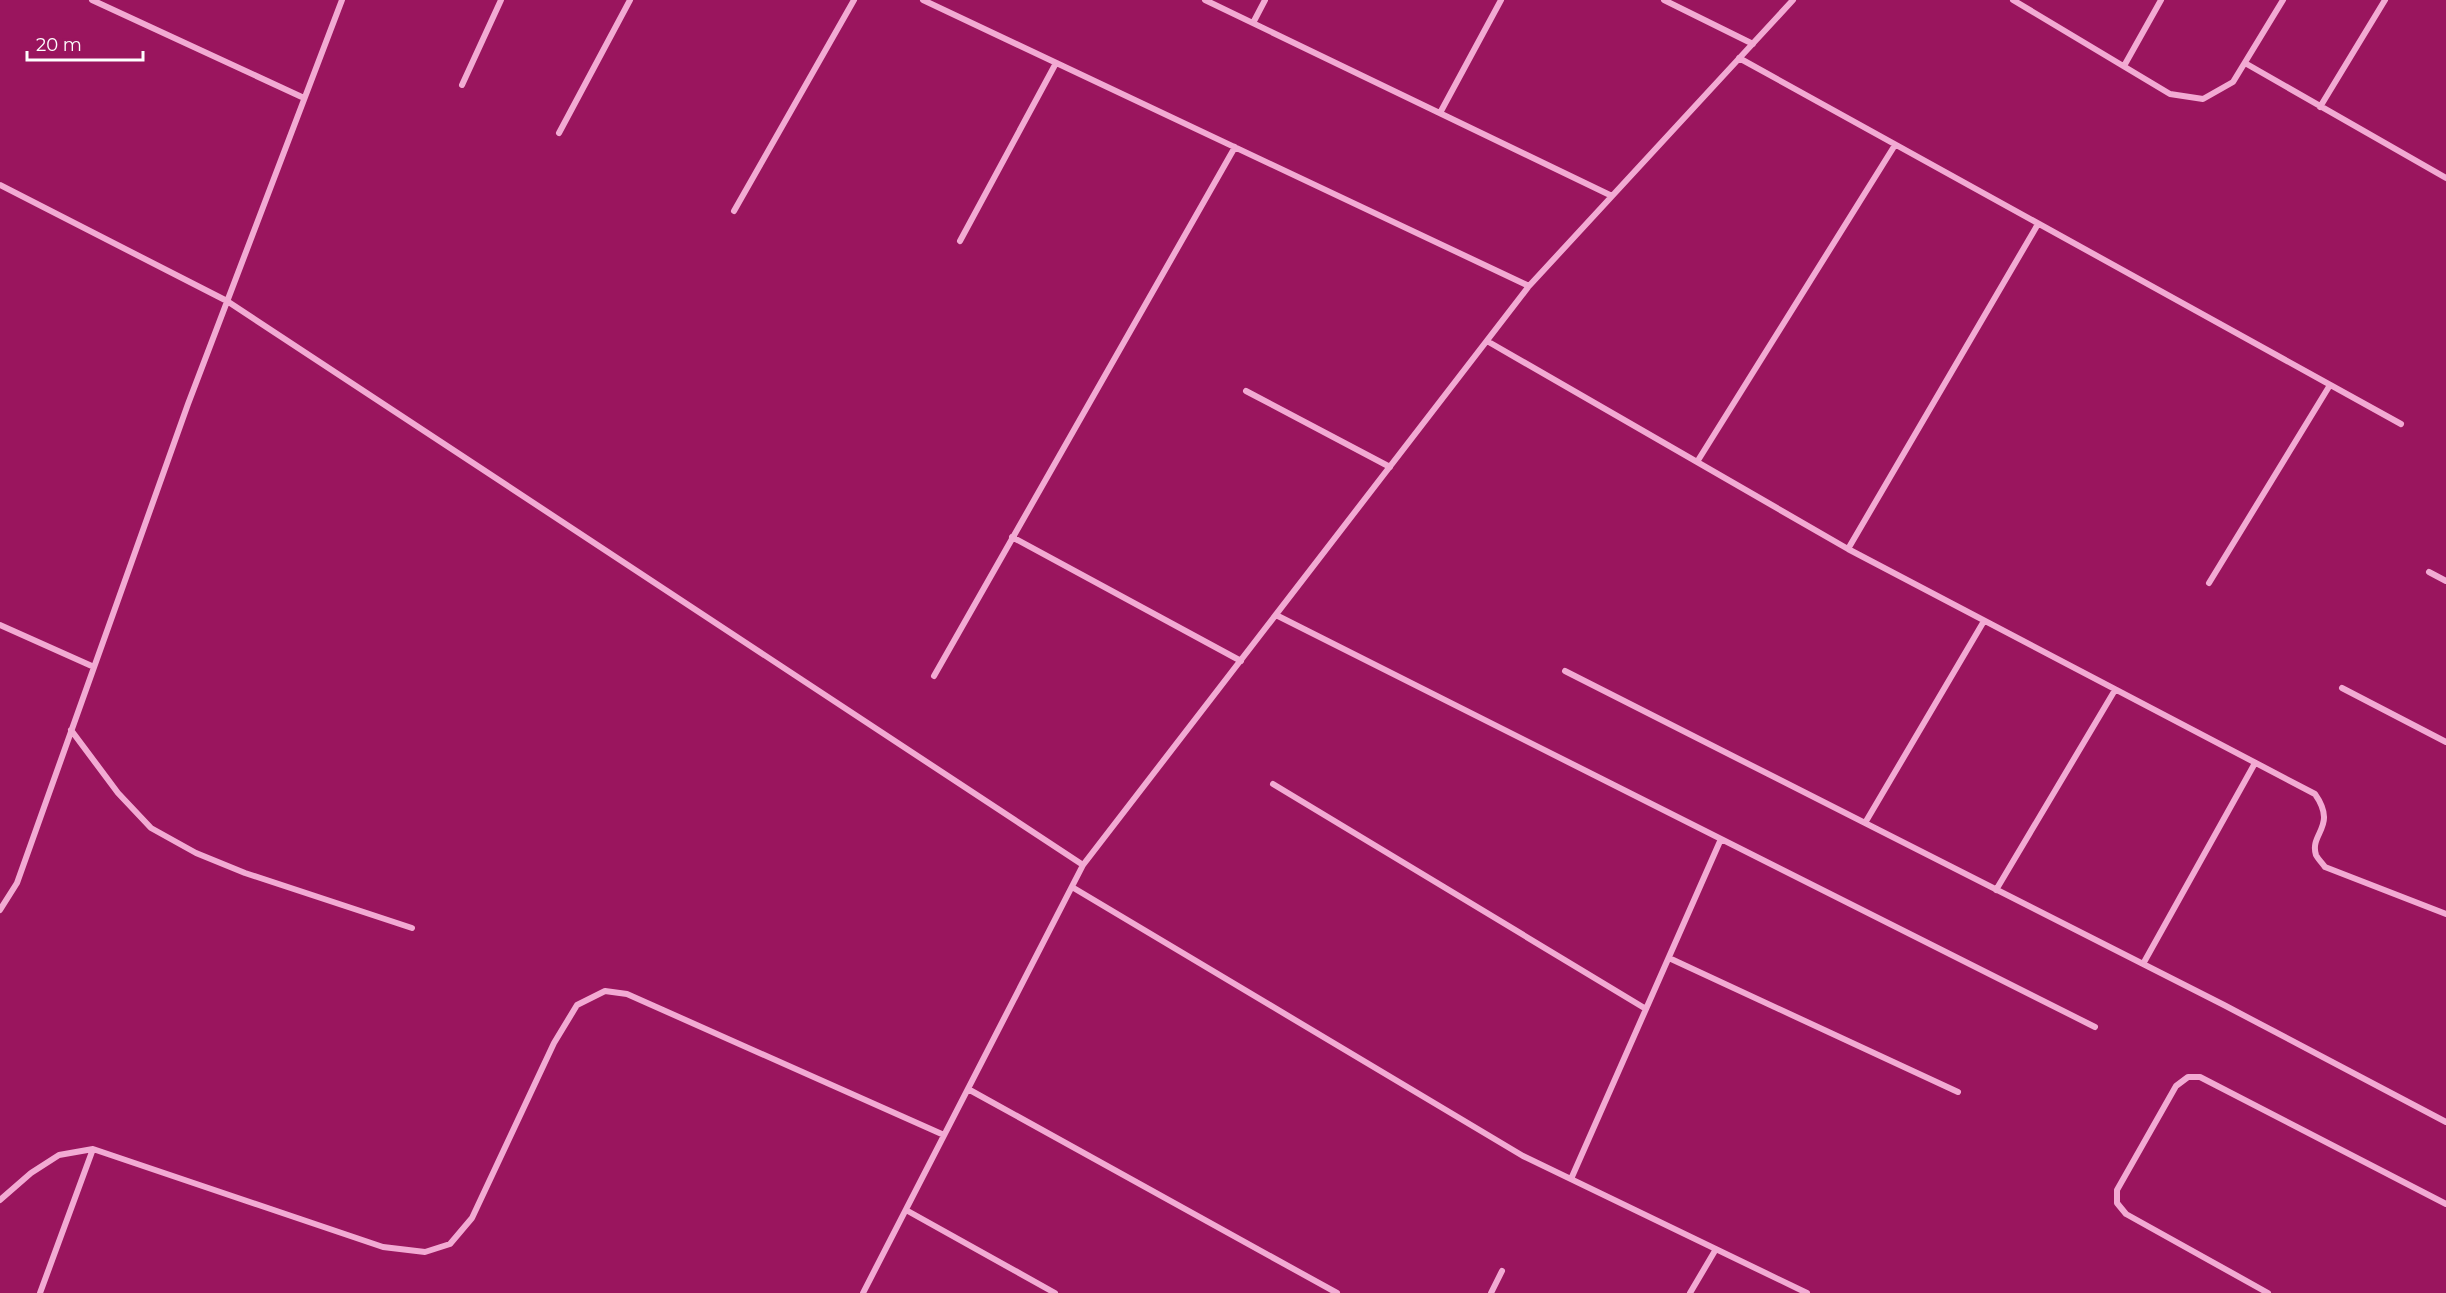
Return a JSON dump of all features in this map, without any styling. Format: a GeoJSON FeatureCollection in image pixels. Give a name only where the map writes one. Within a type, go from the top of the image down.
{"type":"FeatureCollection","features":[{"type":"Feature","properties":{"kind":"street"},"geometry":{"type":"LineString","coordinates":[[92,0],[304,98]]}},
{"type":"Feature","properties":{"kind":"street"},"geometry":{"type":"LineString","coordinates":[[0,910],[17,883],[188,404],[342,0]]}},
{"type":"Feature","properties":{"kind":"street"},"geometry":{"type":"LineString","coordinates":[[462,85],[501,0]]}},
{"type":"Feature","properties":{"kind":"street"},"geometry":{"type":"LineString","coordinates":[[559,133],[630,0]]}},
{"type":"Feature","properties":{"kind":"street"},"geometry":{"type":"LineString","coordinates":[[734,211],[854,0]]}},
{"type":"Feature","properties":{"kind":"street"},"geometry":{"type":"LineString","coordinates":[[923,0],[1529,286]]}},
{"type":"Feature","properties":{"kind":"street"},"geometry":{"type":"LineString","coordinates":[[1205,0],[1612,196]]}},
{"type":"Feature","properties":{"kind":"street"},"geometry":{"type":"LineString","coordinates":[[1253,23],[1265,0]]}},
{"type":"Feature","properties":{"kind":"street"},"geometry":{"type":"LineString","coordinates":[[1440,113],[1501,0]]}},
{"type":"Feature","properties":{"kind":"street"},"geometry":{"type":"LineString","coordinates":[[1664,0],[1753,44]]}},
{"type":"Feature","properties":{"kind":"street"},"geometry":{"type":"LineString","coordinates":[[863,1293],[1083,865],[1529,286],[1793,0]]}},
{"type":"Feature","properties":{"kind":"street"},"geometry":{"type":"LineString","coordinates":[[2013,0],[2170,94],[2203,99],[2233,82],[2283,0]]}},
{"type":"Feature","properties":{"kind":"street"},"geometry":{"type":"LineString","coordinates":[[2124,66],[2161,0]]}},
{"type":"Feature","properties":{"kind":"street"},"geometry":{"type":"LineString","coordinates":[[2320,107],[2385,0]]}},
{"type":"Feature","properties":{"kind":"street"},"geometry":{"type":"LineString","coordinates":[[1739,58],[2401,424]]}},
{"type":"Feature","properties":{"kind":"street"},"geometry":{"type":"LineString","coordinates":[[960,240],[1056,63]]}},
{"type":"Feature","properties":{"kind":"street"},"geometry":{"type":"LineString","coordinates":[[2245,63],[2446,178]]}},
{"type":"Feature","properties":{"kind":"street"},"geometry":{"type":"LineString","coordinates":[[1697,462],[1895,144]]}},
{"type":"Feature","properties":{"kind":"street"},"geometry":{"type":"LineString","coordinates":[[934,676],[1235,147]]}},
{"type":"Feature","properties":{"kind":"street"},"geometry":{"type":"LineString","coordinates":[[0,185],[227,301],[1083,865]]}},
{"type":"Feature","properties":{"kind":"street"},"geometry":{"type":"LineString","coordinates":[[1848,549],[2038,224]]}},
{"type":"Feature","properties":{"kind":"street"},"geometry":{"type":"LineString","coordinates":[[1486,341],[1848,549],[2315,794],[2325,808],[2316,855],[2325,867],[2446,914]]}},
{"type":"Feature","properties":{"kind":"street"},"geometry":{"type":"LineString","coordinates":[[2209,583],[2330,385]]}},
{"type":"Feature","properties":{"kind":"street"},"geometry":{"type":"LineString","coordinates":[[1246,391],[1390,467]]}},
{"type":"Feature","properties":{"kind":"street"},"geometry":{"type":"LineString","coordinates":[[1012,537],[1241,661]]}},
{"type":"Feature","properties":{"kind":"street"},"geometry":{"type":"LineString","coordinates":[[2429,572],[2446,581]]}},
{"type":"Feature","properties":{"kind":"street"},"geometry":{"type":"LineString","coordinates":[[1276,615],[2095,1027]]}},
{"type":"Feature","properties":{"kind":"street"},"geometry":{"type":"LineString","coordinates":[[1865,823],[1983,621]]}},
{"type":"Feature","properties":{"kind":"street"},"geometry":{"type":"LineString","coordinates":[[0,625],[94,667]]}},
{"type":"Feature","properties":{"kind":"street"},"geometry":{"type":"LineString","coordinates":[[1565,671],[2143,964],[2446,1122]]}},
{"type":"Feature","properties":{"kind":"street"},"geometry":{"type":"LineString","coordinates":[[2342,688],[2446,742]]}},
{"type":"Feature","properties":{"kind":"street"},"geometry":{"type":"LineString","coordinates":[[1996,890],[2115,690]]}},
{"type":"Feature","properties":{"kind":"street"},"geometry":{"type":"LineString","coordinates":[[71,730],[118,793],[151,828],[196,853],[245,873],[412,928]]}},
{"type":"Feature","properties":{"kind":"street"},"geometry":{"type":"LineString","coordinates":[[2143,964],[2255,763]]}},
{"type":"Feature","properties":{"kind":"street"},"geometry":{"type":"LineString","coordinates":[[1273,784],[1646,1009]]}},
{"type":"Feature","properties":{"kind":"street"},"geometry":{"type":"LineString","coordinates":[[1571,1179],[1721,839]]}},
{"type":"Feature","properties":{"kind":"street"},"geometry":{"type":"LineString","coordinates":[[1072,888],[1523,1156],[1807,1293]]}},
{"type":"Feature","properties":{"kind":"street"},"geometry":{"type":"LineString","coordinates":[[1669,958],[1958,1092]]}},
{"type":"Feature","properties":{"kind":"street"},"geometry":{"type":"LineString","coordinates":[[0,1200],[32,1173],[59,1155],[93,1149],[383,1247],[425,1252],[450,1244],[471,1218],[554,1042],[577,1005],[605,991],[627,994],[944,1135]]}},
{"type":"Feature","properties":{"kind":"street"},"geometry":{"type":"LineString","coordinates":[[2268,1293],[2126,1214],[2117,1203],[2117,1190],[2176,1086],[2188,1077],[2200,1077],[2446,1204]]}},
{"type":"Feature","properties":{"kind":"street"},"geometry":{"type":"LineString","coordinates":[[968,1089],[1338,1293]]}},
{"type":"Feature","properties":{"kind":"street"},"geometry":{"type":"LineString","coordinates":[[40,1293],[93,1149]]}},
{"type":"Feature","properties":{"kind":"street"},"geometry":{"type":"LineString","coordinates":[[906,1210],[1055,1293]]}},
{"type":"Feature","properties":{"kind":"street"},"geometry":{"type":"LineString","coordinates":[[1690,1293],[1716,1249]]}},
{"type":"Feature","properties":{"kind":"street"},"geometry":{"type":"LineString","coordinates":[[1491,1293],[1502,1271]]}}]}
